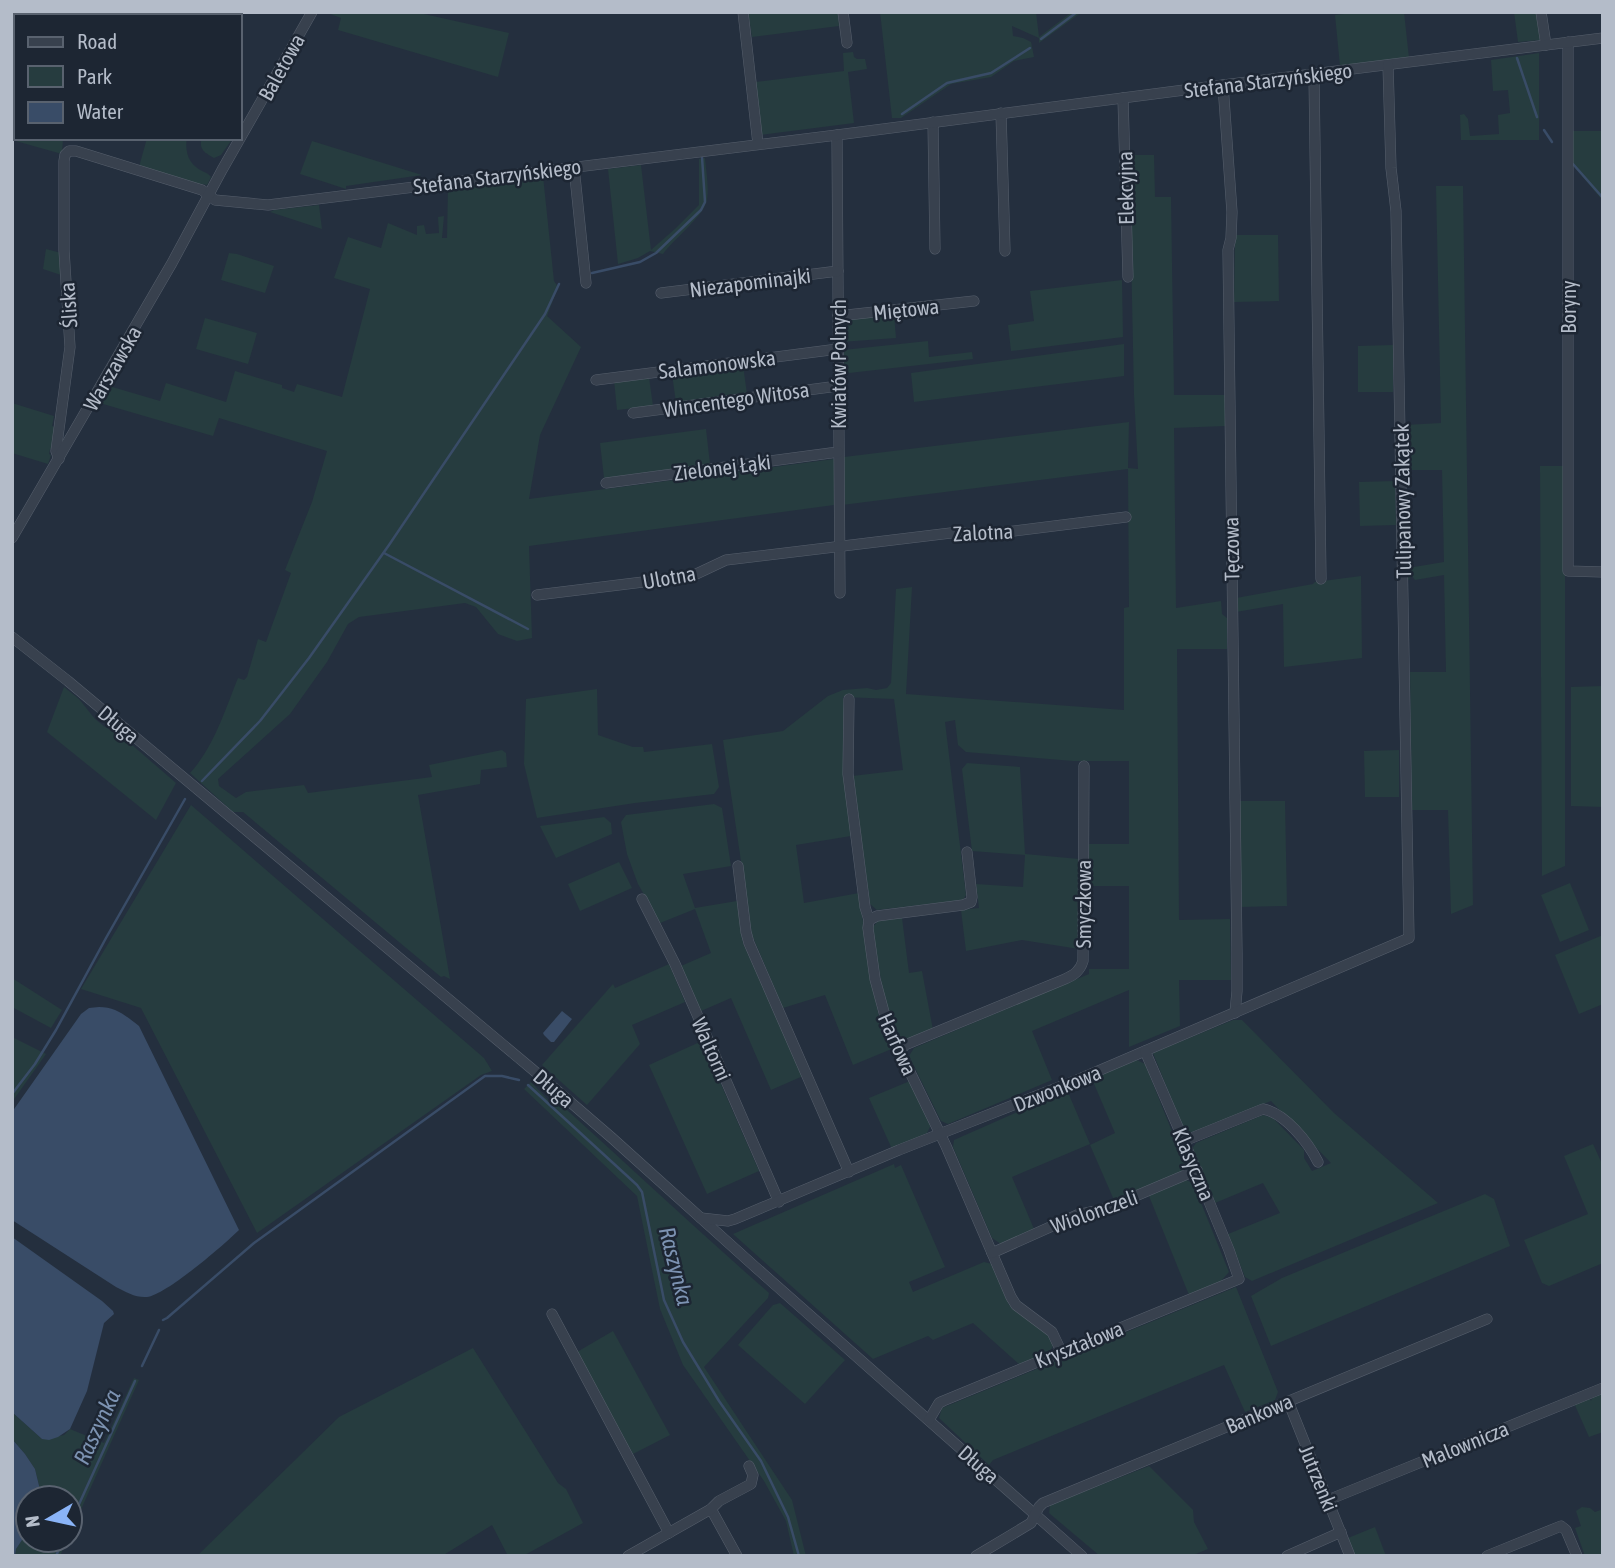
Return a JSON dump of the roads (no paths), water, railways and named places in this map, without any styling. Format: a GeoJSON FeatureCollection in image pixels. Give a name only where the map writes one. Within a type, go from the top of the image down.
{"type":"FeatureCollection","features":[{"type":"Feature","properties":{"kind":"street","name":"Baletowa"},"geometry":{"type":"LineString","coordinates":[[242,136],[312,12]]}},
{"type":"Feature","properties":{"kind":"street"},"geometry":{"type":"LineString","coordinates":[[743,12],[758,144]]}},
{"type":"Feature","properties":{"kind":"street"},"geometry":{"type":"LineString","coordinates":[[843,12],[847,43]]}},
{"type":"Feature","properties":{"kind":"street"},"geometry":{"type":"LineString","coordinates":[[1541,12],[1546,46]]}},
{"type":"Feature","properties":{"kind":"street","name":"Stefana Starzyńskiego"},"geometry":{"type":"LineString","coordinates":[[69,151],[202,190],[215,200],[268,205],[1603,38]]}},
{"type":"Feature","properties":{"kind":"street","name":"Boryny"},"geometry":{"type":"LineString","coordinates":[[1568,43],[1567,571],[1603,572]]}},
{"type":"Feature","properties":{"kind":"street","name":"Tulipanowy Zakątek"},"geometry":{"type":"LineString","coordinates":[[1388,65],[1391,168],[1396,225],[1409,938]]}},
{"type":"Feature","properties":{"kind":"street"},"geometry":{"type":"LineString","coordinates":[[1314,75],[1321,579]]}},
{"type":"Feature","properties":{"kind":"street","name":"Tęczowa"},"geometry":{"type":"LineString","coordinates":[[1223,85],[1231,212],[1228,250],[1237,965],[1235,1013]]}},
{"type":"Feature","properties":{"kind":"street","name":"Elekcyjna"},"geometry":{"type":"LineString","coordinates":[[1123,98],[1128,277]]}},
{"type":"Feature","properties":{"kind":"street"},"geometry":{"type":"LineString","coordinates":[[1001,113],[1005,251]]}},
{"type":"Feature","properties":{"kind":"street"},"geometry":{"type":"LineString","coordinates":[[933,122],[935,249]]}},
{"type":"Feature","properties":{"kind":"street","name":"Kwiatów Polnych"},"geometry":{"type":"LineString","coordinates":[[837,135],[840,593]]}},
{"type":"Feature","properties":{"kind":"street","name":"Baletowa"},"geometry":{"type":"LineString","coordinates":[[209,195],[240,140]]}},
{"type":"Feature","properties":{"kind":"street","name":"Śliska"},"geometry":{"type":"LineString","coordinates":[[59,460],[56,451],[70,347],[63,202],[64,161],[69,151]]}},
{"type":"Feature","properties":{"kind":"street"},"geometry":{"type":"LineString","coordinates":[[574,167],[586,283]]}},
{"type":"Feature","properties":{"kind":"street","name":"Warszawska"},"geometry":{"type":"LineString","coordinates":[[12,538],[209,195]]}},
{"type":"Feature","properties":{"kind":"street","name":"Niezapominajki"},"geometry":{"type":"LineString","coordinates":[[661,293],[838,271]]}},
{"type":"Feature","properties":{"kind":"street","name":"Miętowa"},"geometry":{"type":"LineString","coordinates":[[838,316],[974,301]]}},
{"type":"Feature","properties":{"kind":"street","name":"Salamonowska"},"geometry":{"type":"LineString","coordinates":[[596,380],[838,349]]}},
{"type":"Feature","properties":{"kind":"street","name":"Wincentego Witosa"},"geometry":{"type":"LineString","coordinates":[[633,413],[838,386]]}},
{"type":"Feature","properties":{"kind":"street","name":"Zielonej Łąki"},"geometry":{"type":"LineString","coordinates":[[606,482],[838,452]]}},
{"type":"Feature","properties":{"kind":"street","name":"Zalotna"},"geometry":{"type":"LineString","coordinates":[[839,545],[959,532],[982,535],[1126,517]]}},
{"type":"Feature","properties":{"kind":"street","name":"Ulotna"},"geometry":{"type":"LineString","coordinates":[[537,596],[692,576],[726,560],[839,545]]}},
{"type":"Feature","properties":{"kind":"street","name":"Długa"},"geometry":{"type":"LineString","coordinates":[[12,636],[532,1069],[1082,1556]]}},
{"type":"Feature","properties":{"kind":"street","name":"Harfowa"},"geometry":{"type":"LineString","coordinates":[[849,699],[848,774],[868,928],[881,1003],[888,1027],[940,1134],[1014,1302],[1052,1332],[1061,1351]]}},
{"type":"Feature","properties":{"kind":"street","name":"Smyczkowa"},"geometry":{"type":"LineString","coordinates":[[900,1052],[905,1045],[1065,979],[1080,969],[1083,961],[1083,766]]}},
{"type":"Feature","properties":{"kind":"street"},"geometry":{"type":"LineString","coordinates":[[869,920],[877,916],[971,902],[967,852]]}},
{"type":"Feature","properties":{"kind":"street"},"geometry":{"type":"LineString","coordinates":[[737,866],[749,943],[849,1172]]}},
{"type":"Feature","properties":{"kind":"street","name":"Waltorni"},"geometry":{"type":"LineString","coordinates":[[642,899],[675,964],[779,1202]]}},
{"type":"Feature","properties":{"kind":"street","name":"Dzwonkowa"},"geometry":{"type":"LineString","coordinates":[[701,1219],[728,1221],[779,1202],[1145,1051],[1409,938]]}},
{"type":"Feature","properties":{"kind":"street","name":"Klasyczna"},"geometry":{"type":"LineString","coordinates":[[1145,1051],[1239,1279]]}},
{"type":"Feature","properties":{"kind":"street"},"geometry":{"type":"LineString","coordinates":[[1184,1141],[1263,1109],[1272,1110],[1286,1120],[1318,1161]]}},
{"type":"Feature","properties":{"kind":"street","name":"Wiolonczeli"},"geometry":{"type":"LineString","coordinates":[[992,1253],[1077,1215],[1105,1209],[1196,1170]]}},
{"type":"Feature","properties":{"kind":"street","name":"Kryształowa"},"geometry":{"type":"LineString","coordinates":[[929,1420],[943,1401],[1239,1279]]}},
{"type":"Feature","properties":{"kind":"street"},"geometry":{"type":"LineString","coordinates":[[552,1314],[669,1533]]}},
{"type":"Feature","properties":{"kind":"street","name":"Bankowa"},"geometry":{"type":"LineString","coordinates":[[976,1556],[1031,1523],[1043,1503],[1487,1319]]}},
{"type":"Feature","properties":{"kind":"street","name":"Malownicza"},"geometry":{"type":"LineString","coordinates":[[1328,1500],[1603,1388]]}},
{"type":"Feature","properties":{"kind":"street","name":"Jutrzenki"},"geometry":{"type":"LineString","coordinates":[[1289,1401],[1350,1556]]}},
{"type":"Feature","properties":{"kind":"street"},"geometry":{"type":"LineString","coordinates":[[628,1556],[751,1484],[753,1475],[749,1466]]}},
{"type":"Feature","properties":{"kind":"street"},"geometry":{"type":"LineString","coordinates":[[710,1509],[737,1556]]}},
{"type":"Feature","properties":{"kind":"street"},"geometry":{"type":"LineString","coordinates":[[1487,1556],[1557,1526],[1566,1530],[1577,1556]]}},
{"type":"Feature","properties":{"kind":"street"},"geometry":{"type":"LineString","coordinates":[[1287,1556],[1341,1532]]}},
{"type":"Feature","properties":{"kind":"water"},"geometry":{"type":"Polygon","coordinates":[[[89,1008],[116,1010],[139,1026],[239,1230],[181,1279],[147,1297],[135,1296],[116,1287],[12,1220],[12,1112],[81,1014],[89,1008]]]}},
{"type":"Feature","properties":{"kind":"water"},"geometry":{"type":"Polygon","coordinates":[[[562,1011],[572,1019],[554,1042],[551,1042],[543,1033],[562,1011]]]}},
{"type":"Feature","properties":{"kind":"water"},"geometry":{"type":"Polygon","coordinates":[[[12,1237],[102,1301],[114,1314],[104,1323],[87,1391],[70,1429],[49,1440],[42,1439],[12,1412],[12,1237]]]}},
{"type":"Feature","properties":{"kind":"water"},"geometry":{"type":"Polygon","coordinates":[[[12,1439],[35,1469],[39,1484],[14,1484],[15,1554],[12,1556],[12,1439]]]}},
{"type":"Feature","properties":{"kind":"waterway"},"geometry":{"type":"LineString","coordinates":[[1041,39],[1077,12]]}},
{"type":"Feature","properties":{"kind":"waterway"},"geometry":{"type":"LineString","coordinates":[[902,114],[947,83],[991,73],[1030,48]]}},
{"type":"Feature","properties":{"kind":"waterway"},"geometry":{"type":"LineString","coordinates":[[1517,58],[1537,117]]}},
{"type":"Feature","properties":{"kind":"waterway"},"geometry":{"type":"LineString","coordinates":[[1544,130],[1552,142]]}},
{"type":"Feature","properties":{"kind":"waterway"},"geometry":{"type":"LineString","coordinates":[[592,273],[640,262],[656,253],[701,210],[705,202],[702,157]]}},
{"type":"Feature","properties":{"kind":"waterway"},"geometry":{"type":"LineString","coordinates":[[1573,164],[1603,198]]}},
{"type":"Feature","properties":{"kind":"waterway"},"geometry":{"type":"LineString","coordinates":[[202,781],[260,721],[309,658],[545,314],[559,284]]}},
{"type":"Feature","properties":{"kind":"waterway"},"geometry":{"type":"LineString","coordinates":[[384,553],[528,629]]}},
{"type":"Feature","properties":{"kind":"waterway"},"geometry":{"type":"LineString","coordinates":[[12,1094],[56,1030],[185,799]]}},
{"type":"Feature","properties":{"kind":"waterway","name":"Raszynka"},"geometry":{"type":"LineString","coordinates":[[163,1320],[254,1243],[485,1076],[519,1080]]}},
{"type":"Feature","properties":{"kind":"waterway","name":"Raszynka"},"geometry":{"type":"LineString","coordinates":[[528,1085],[642,1192],[664,1300],[683,1342],[719,1401],[761,1461],[788,1517],[799,1556]]}},
{"type":"Feature","properties":{"kind":"waterway","name":"Raszynka"},"geometry":{"type":"LineString","coordinates":[[142,1366],[159,1330]]}},
{"type":"Feature","properties":{"kind":"waterway","name":"Raszynka"},"geometry":{"type":"LineString","coordinates":[[84,1493],[135,1381]]}}]}
